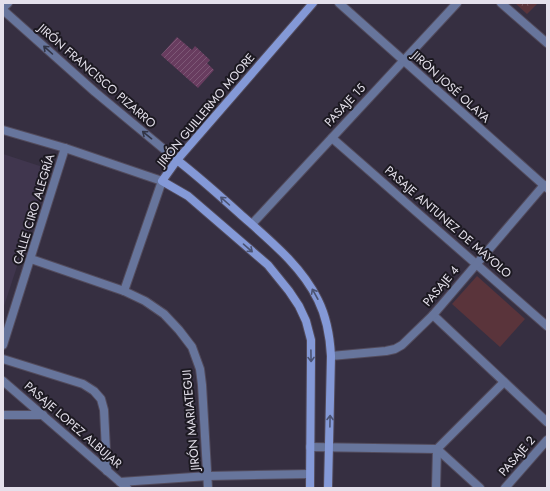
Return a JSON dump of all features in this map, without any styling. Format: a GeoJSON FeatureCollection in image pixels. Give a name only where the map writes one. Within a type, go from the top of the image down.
{"type":"FeatureCollection","features":[{"type":"Feature","properties":{"kind":"main road","name":"JIRÓN GUILLERMO MOORE"},"geometry":{"type":"LineString","coordinates":[[162,181],[177,160],[313,3]]}},
{"type":"Feature","properties":{"kind":"main road"},"geometry":{"type":"LineString","coordinates":[[177,160],[194,173],[281,251],[307,280],[319,301],[326,320],[330,339],[331,356],[328,488]]}},
{"type":"Feature","properties":{"kind":"main road"},"geometry":{"type":"LineString","coordinates":[[162,181],[188,196],[268,265],[299,306],[306,321],[310,340],[310,488]]}},
{"type":"Feature","properties":{"kind":"street"},"geometry":{"type":"LineString","coordinates":[[3,9],[8,3]]}},
{"type":"Feature","properties":{"kind":"street","name":"JIRÓN JOSÉ OLAYA"},"geometry":{"type":"LineString","coordinates":[[339,3],[545,187]]}},
{"type":"Feature","properties":{"kind":"street","name":"PASAJE 15"},"geometry":{"type":"LineString","coordinates":[[252,224],[457,3]]}},
{"type":"Feature","properties":{"kind":"street"},"geometry":{"type":"LineString","coordinates":[[502,3],[547,43]]}},
{"type":"Feature","properties":{"kind":"street","name":"JIRÓN FRANCISCO PIZARRO"},"geometry":{"type":"LineString","coordinates":[[3,9],[95,92],[177,160]]}},
{"type":"Feature","properties":{"kind":"street"},"geometry":{"type":"LineString","coordinates":[[3,130],[65,148],[162,181]]}},
{"type":"Feature","properties":{"kind":"street","name":"PASAJE ANTUNEZ DE MAYOLO"},"geometry":{"type":"LineString","coordinates":[[332,138],[547,326]]}},
{"type":"Feature","properties":{"kind":"street","name":"CALLE CIRO ALEGRÍA"},"geometry":{"type":"LineString","coordinates":[[3,345],[65,148]]}},
{"type":"Feature","properties":{"kind":"street","name":"JIRÓN GUILLERMO MOORE"},"geometry":{"type":"LineString","coordinates":[[124,291],[162,181]]}},
{"type":"Feature","properties":{"kind":"street","name":"PASAJE 4"},"geometry":{"type":"LineString","coordinates":[[331,356],[395,349],[402,345],[433,315],[476,263],[545,187]]}},
{"type":"Feature","properties":{"kind":"street","name":"JIRÓN MARIATEGUI"},"geometry":{"type":"LineString","coordinates":[[31,259],[124,291],[145,301],[164,314],[179,330],[192,347],[200,369],[208,488]]}},
{"type":"Feature","properties":{"kind":"street"},"geometry":{"type":"LineString","coordinates":[[433,315],[547,422]]}},
{"type":"Feature","properties":{"kind":"street"},"geometry":{"type":"LineString","coordinates":[[3,359],[83,384],[94,391],[101,400],[104,410],[108,471]]}},
{"type":"Feature","properties":{"kind":"street","name":"PASAJE LOPEZ ALBUJAR"},"geometry":{"type":"LineString","coordinates":[[3,381],[127,488]]}},
{"type":"Feature","properties":{"kind":"street"},"geometry":{"type":"LineString","coordinates":[[436,488],[436,449],[504,382]]}},
{"type":"Feature","properties":{"kind":"street"},"geometry":{"type":"LineString","coordinates":[[3,415],[43,415]]}},
{"type":"Feature","properties":{"kind":"street","name":"PASAJE 2"},"geometry":{"type":"LineString","coordinates":[[505,488],[547,440]]}},
{"type":"Feature","properties":{"kind":"street"},"geometry":{"type":"LineString","coordinates":[[310,447],[436,449],[480,488]]}},
{"type":"Feature","properties":{"kind":"street"},"geometry":{"type":"LineString","coordinates":[[120,482],[208,476],[310,474]]}},
{"type":"Feature","properties":{"kind":"shaded area"},"geometry":{"type":"Polygon","coordinates":[[[3,154],[49,169],[3,309],[3,154]]]}},
{"type":"Feature","properties":{"kind":"green space"},"geometry":{"type":"Polygon","coordinates":[[[515,3],[538,3],[527,14],[515,3]]]}},
{"type":"Feature","properties":{"kind":"green space"},"geometry":{"type":"Polygon","coordinates":[[[477,276],[525,319],[500,347],[452,304],[477,276]]]}},
{"type":"Feature","properties":{"kind":"building"},"geometry":{"type":"Polygon","coordinates":[[[177,37],[192,50],[195,46],[210,60],[207,63],[214,70],[198,88],[161,55],[177,37]]]}}]}
